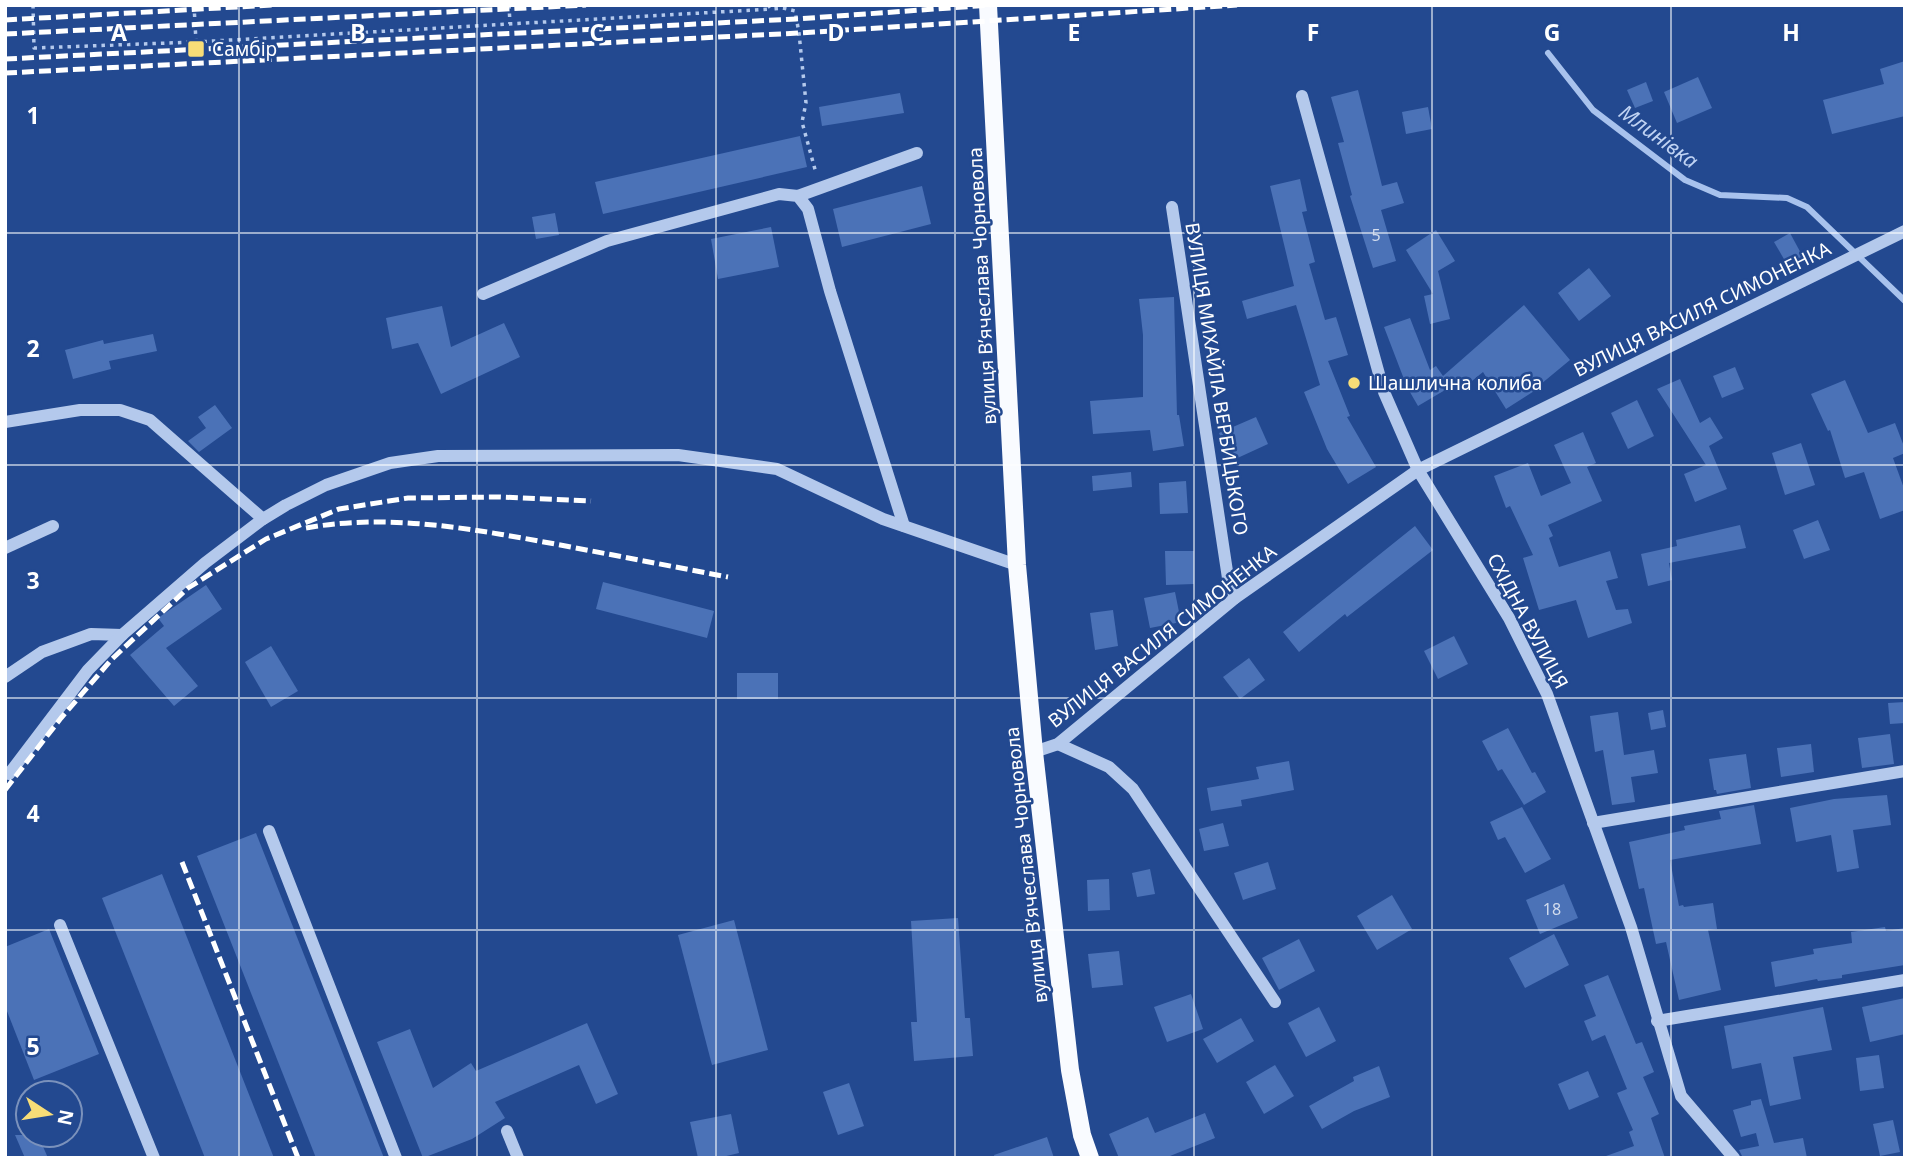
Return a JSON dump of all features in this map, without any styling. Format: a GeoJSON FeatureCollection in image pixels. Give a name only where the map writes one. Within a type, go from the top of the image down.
{"type":"FeatureCollection","features":[{"type":"Feature","properties":{"kind":"main road","name":"вулиця Вʼячеслава Чорновола"},"geometry":{"type":"LineString","coordinates":[[988,5],[1017,565],[1034,752],[1070,1070],[1082,1135],[1090,1158]]}},
{"type":"Feature","properties":{"kind":"street","name":"СХІДНА ВУЛИЦЯ"},"geometry":{"type":"LineString","coordinates":[[1302,96],[1384,392],[1418,470],[1509,618],[1547,694],[1631,926],[1681,1096],[1734,1158]]}},
{"type":"Feature","properties":{"kind":"street"},"geometry":{"type":"LineString","coordinates":[[484,294],[607,241],[779,194],[798,196],[916,153]]}},
{"type":"Feature","properties":{"kind":"street"},"geometry":{"type":"LineString","coordinates":[[798,196],[808,209],[830,290],[904,526]]}},
{"type":"Feature","properties":{"kind":"street","name":"ВУЛИЦЯ МИХАЙЛА ВЕРБИЦЬКОГО"},"geometry":{"type":"LineString","coordinates":[[1172,207],[1228,578],[1236,598]]}},
{"type":"Feature","properties":{"kind":"street","name":"ВУЛИЦЯ ВАСИЛЯ СИМОНЕНКА"},"geometry":{"type":"LineString","coordinates":[[1034,752],[1058,744],[1236,598],[1418,470],[1905,231]]}},
{"type":"Feature","properties":{"kind":"street"},"geometry":{"type":"LineString","coordinates":[[5,422],[80,410],[120,410],[150,420],[263,519]]}},
{"type":"Feature","properties":{"kind":"street"},"geometry":{"type":"LineString","coordinates":[[9,774],[88,670],[122,635],[205,563],[263,519],[326,485],[390,463],[438,456],[678,455],[777,469],[883,519],[1017,565]]}},
{"type":"Feature","properties":{"kind":"street"},"geometry":{"type":"LineString","coordinates":[[5,548],[53,526]]}},
{"type":"Feature","properties":{"kind":"street"},"geometry":{"type":"LineString","coordinates":[[5,677],[42,652],[91,634],[122,635]]}},
{"type":"Feature","properties":{"kind":"street"},"geometry":{"type":"LineString","coordinates":[[1058,744],[1109,767],[1133,789],[1275,1002]]}},
{"type":"Feature","properties":{"kind":"street"},"geometry":{"type":"LineString","coordinates":[[1593,823],[1905,771]]}},
{"type":"Feature","properties":{"kind":"street"},"geometry":{"type":"LineString","coordinates":[[269,831],[396,1158]]}},
{"type":"Feature","properties":{"kind":"street"},"geometry":{"type":"LineString","coordinates":[[60,925],[154,1158]]}},
{"type":"Feature","properties":{"kind":"street"},"geometry":{"type":"LineString","coordinates":[[1657,1021],[1905,980]]}},
{"type":"Feature","properties":{"kind":"street"},"geometry":{"type":"LineString","coordinates":[[508,1131],[518,1158]]}},
{"type":"Feature","properties":{"kind":"path"},"geometry":{"type":"LineString","coordinates":[[33,5],[34,48],[196,42],[783,8],[794,11],[799,33],[806,103],[802,122],[820,188]]}},
{"type":"Feature","properties":{"kind":"path"},"geometry":{"type":"LineString","coordinates":[[194,5],[196,42]]}},
{"type":"Feature","properties":{"kind":"path"},"geometry":{"type":"LineString","coordinates":[[509,5],[510,24]]}},
{"type":"Feature","properties":{"kind":"building"},"geometry":{"type":"Polygon","coordinates":[[[1905,61],[1905,116],[1832,134],[1823,100],[1884,84],[1880,69],[1905,61]]]}},
{"type":"Feature","properties":{"kind":"building"},"geometry":{"type":"Polygon","coordinates":[[[1698,77],[1712,108],[1677,123],[1664,92],[1698,77]]]}},
{"type":"Feature","properties":{"kind":"building"},"geometry":{"type":"Polygon","coordinates":[[[1646,82],[1653,101],[1635,108],[1627,90],[1646,82]]]}},
{"type":"Feature","properties":{"kind":"building"},"geometry":{"type":"Polygon","coordinates":[[[1358,90],[1382,186],[1397,182],[1404,203],[1381,210],[1396,261],[1373,268],[1350,196],[1352,195],[1338,143],[1344,142],[1331,97],[1358,90]]]}},
{"type":"Feature","properties":{"kind":"building"},"geometry":{"type":"Polygon","coordinates":[[[900,93],[904,113],[822,126],[819,107],[900,93]]]}},
{"type":"Feature","properties":{"kind":"building"},"geometry":{"type":"Polygon","coordinates":[[[1428,107],[1432,129],[1406,134],[1402,112],[1428,107]]]}},
{"type":"Feature","properties":{"kind":"building"},"geometry":{"type":"Polygon","coordinates":[[[800,136],[807,167],[603,214],[595,182],[800,136]]]}},
{"type":"Feature","properties":{"kind":"building"},"geometry":{"type":"Polygon","coordinates":[[[1300,179],[1307,211],[1302,212],[1315,262],[1309,264],[1325,320],[1336,317],[1348,355],[1328,361],[1350,416],[1347,417],[1376,467],[1348,484],[1327,449],[1304,392],[1320,385],[1296,305],[1247,319],[1242,301],[1294,286],[1270,186],[1300,179]]]}},
{"type":"Feature","properties":{"kind":"building"},"geometry":{"type":"Polygon","coordinates":[[[922,186],[931,224],[842,247],[833,209],[922,186]]]}},
{"type":"Feature","properties":{"kind":"building"},"geometry":{"type":"Polygon","coordinates":[[[555,213],[559,235],[536,239],[532,217],[555,213]]]}},
{"type":"Feature","properties":{"kind":"building"},"geometry":{"type":"Polygon","coordinates":[[[771,227],[779,267],[718,279],[711,239],[771,227]]]}},
{"type":"Feature","properties":{"kind":"building"},"geometry":{"type":"Polygon","coordinates":[[[1436,230],[1455,261],[1438,271],[1450,319],[1430,324],[1424,296],[1433,294],[1406,250],[1436,230]]]}},
{"type":"Feature","properties":{"kind":"building"},"geometry":{"type":"Polygon","coordinates":[[[1790,233],[1803,257],[1788,266],[1774,242],[1790,233]]]}},
{"type":"Feature","properties":{"kind":"building"},"geometry":{"type":"Polygon","coordinates":[[[1589,268],[1611,296],[1579,321],[1558,293],[1589,268]]]}},
{"type":"Feature","properties":{"kind":"building"},"geometry":{"type":"Polygon","coordinates":[[[1174,297],[1177,415],[1184,446],[1153,451],[1150,430],[1093,434],[1090,401],[1143,397],[1143,335],[1139,299],[1174,297]]]}},
{"type":"Feature","properties":{"kind":"building"},"geometry":{"type":"Polygon","coordinates":[[[1524,305],[1570,360],[1541,384],[1542,386],[1506,409],[1483,372],[1467,385],[1462,380],[1418,406],[1407,387],[1384,327],[1410,318],[1430,370],[1436,366],[1443,376],[1524,305]]]}},
{"type":"Feature","properties":{"kind":"building"},"geometry":{"type":"Polygon","coordinates":[[[442,306],[451,347],[504,323],[520,357],[441,394],[418,343],[392,349],[386,318],[442,306]]]}},
{"type":"Feature","properties":{"kind":"building"},"geometry":{"type":"Polygon","coordinates":[[[153,334],[157,351],[109,361],[111,369],[73,379],[65,350],[103,340],[104,344],[153,334]]]}},
{"type":"Feature","properties":{"kind":"building"},"geometry":{"type":"Polygon","coordinates":[[[1735,367],[1744,389],[1722,398],[1713,376],[1735,367]]]}},
{"type":"Feature","properties":{"kind":"building"},"geometry":{"type":"Polygon","coordinates":[[[1680,379],[1700,423],[1710,417],[1723,438],[1709,446],[1727,489],[1695,502],[1684,474],[1706,465],[1657,389],[1680,379]]]}},
{"type":"Feature","properties":{"kind":"building"},"geometry":{"type":"Polygon","coordinates":[[[1845,380],[1868,433],[1895,423],[1905,449],[1905,453],[1893,458],[1905,491],[1905,510],[1880,519],[1864,472],[1845,478],[1830,430],[1828,431],[1811,394],[1845,380]]]}},
{"type":"Feature","properties":{"kind":"building"},"geometry":{"type":"Polygon","coordinates":[[[1637,400],[1654,436],[1628,449],[1611,413],[1637,400]]]}},
{"type":"Feature","properties":{"kind":"building"},"geometry":{"type":"Polygon","coordinates":[[[215,405],[232,428],[199,452],[188,441],[206,428],[198,417],[215,405]]]}},
{"type":"Feature","properties":{"kind":"building"},"geometry":{"type":"Polygon","coordinates":[[[1256,417],[1268,444],[1231,461],[1219,433],[1256,417]]]}},
{"type":"Feature","properties":{"kind":"building"},"geometry":{"type":"Polygon","coordinates":[[[1583,432],[1596,463],[1587,467],[1602,501],[1548,525],[1553,536],[1549,538],[1559,567],[1610,551],[1618,578],[1606,581],[1616,610],[1628,609],[1632,623],[1588,638],[1576,600],[1539,610],[1523,558],[1533,555],[1510,506],[1506,508],[1494,476],[1528,463],[1541,496],[1571,483],[1554,445],[1583,432]]]}},
{"type":"Feature","properties":{"kind":"building"},"geometry":{"type":"Polygon","coordinates":[[[1801,443],[1815,485],[1785,495],[1772,453],[1801,443]]]}},
{"type":"Feature","properties":{"kind":"building"},"geometry":{"type":"Polygon","coordinates":[[[1131,472],[1132,487],[1093,491],[1092,476],[1131,472]]]}},
{"type":"Feature","properties":{"kind":"building"},"geometry":{"type":"Polygon","coordinates":[[[1186,481],[1188,513],[1160,514],[1159,483],[1186,481]]]}},
{"type":"Feature","properties":{"kind":"building"},"geometry":{"type":"Polygon","coordinates":[[[1818,520],[1830,550],[1804,559],[1793,530],[1818,520]]]}},
{"type":"Feature","properties":{"kind":"building"},"geometry":{"type":"Polygon","coordinates":[[[1740,525],[1746,548],[1669,563],[1672,580],[1648,586],[1641,554],[1677,546],[1676,540],[1740,525]]]}},
{"type":"Feature","properties":{"kind":"building"},"geometry":{"type":"Polygon","coordinates":[[[1415,526],[1433,550],[1347,617],[1345,614],[1299,652],[1283,632],[1415,526]]]}},
{"type":"Feature","properties":{"kind":"building"},"geometry":{"type":"Polygon","coordinates":[[[1165,551],[1194,551],[1194,584],[1166,585],[1165,551]]]}},
{"type":"Feature","properties":{"kind":"building"},"geometry":{"type":"Polygon","coordinates":[[[603,582],[714,611],[707,638],[596,609],[603,582]]]}},
{"type":"Feature","properties":{"kind":"building"},"geometry":{"type":"Polygon","coordinates":[[[206,585],[222,609],[166,648],[198,686],[174,706],[130,655],[164,626],[158,618],[206,585]]]}},
{"type":"Feature","properties":{"kind":"building"},"geometry":{"type":"Polygon","coordinates":[[[1175,592],[1181,622],[1150,628],[1144,598],[1175,592]]]}},
{"type":"Feature","properties":{"kind":"building"},"geometry":{"type":"Polygon","coordinates":[[[1113,610],[1118,646],[1095,650],[1090,613],[1113,610]]]}},
{"type":"Feature","properties":{"kind":"building"},"geometry":{"type":"Polygon","coordinates":[[[1454,636],[1468,664],[1438,679],[1424,651],[1454,636]]]}},
{"type":"Feature","properties":{"kind":"building"},"geometry":{"type":"Polygon","coordinates":[[[271,646],[298,691],[271,707],[245,662],[271,646]]]}},
{"type":"Feature","properties":{"kind":"building"},"geometry":{"type":"Polygon","coordinates":[[[1249,658],[1265,680],[1240,699],[1223,677],[1249,658]]]}},
{"type":"Feature","properties":{"kind":"building"},"geometry":{"type":"Polygon","coordinates":[[[737,673],[778,673],[778,699],[737,699],[737,673]]]}},
{"type":"Feature","properties":{"kind":"building"},"geometry":{"type":"Polygon","coordinates":[[[1905,702],[1905,723],[1890,724],[1888,703],[1905,702]]]}},
{"type":"Feature","properties":{"kind":"building"},"geometry":{"type":"Polygon","coordinates":[[[1663,710],[1666,727],[1651,730],[1648,713],[1663,710]]]}},
{"type":"Feature","properties":{"kind":"building"},"geometry":{"type":"Polygon","coordinates":[[[1618,712],[1624,755],[1654,750],[1658,773],[1631,777],[1635,802],[1612,805],[1603,750],[1595,752],[1590,716],[1618,712]]]}},
{"type":"Feature","properties":{"kind":"building"},"geometry":{"type":"Polygon","coordinates":[[[1508,728],[1532,773],[1535,772],[1546,792],[1524,805],[1502,769],[1498,771],[1482,741],[1508,728]]]}},
{"type":"Feature","properties":{"kind":"building"},"geometry":{"type":"Polygon","coordinates":[[[1890,734],[1894,764],[1862,768],[1858,738],[1890,734]]]}},
{"type":"Feature","properties":{"kind":"building"},"geometry":{"type":"Polygon","coordinates":[[[1811,744],[1814,772],[1781,777],[1777,748],[1811,744]]]}},
{"type":"Feature","properties":{"kind":"building"},"geometry":{"type":"Polygon","coordinates":[[[1746,754],[1751,788],[1717,794],[1709,759],[1746,754]]]}},
{"type":"Feature","properties":{"kind":"building"},"geometry":{"type":"Polygon","coordinates":[[[1289,761],[1294,790],[1241,800],[1242,806],[1211,811],[1207,788],[1259,779],[1256,767],[1289,761]]]}},
{"type":"Feature","properties":{"kind":"building"},"geometry":{"type":"Polygon","coordinates":[[[1887,795],[1891,825],[1853,830],[1859,868],[1837,872],[1831,835],[1796,842],[1790,808],[1834,799],[1887,795]]]}},
{"type":"Feature","properties":{"kind":"building"},"geometry":{"type":"Polygon","coordinates":[[[1754,805],[1761,844],[1670,860],[1679,906],[1713,903],[1717,929],[1708,930],[1721,990],[1679,1000],[1666,942],[1656,944],[1644,888],[1639,889],[1629,842],[1685,830],[1684,826],[1721,819],[1719,811],[1754,805]]]}},
{"type":"Feature","properties":{"kind":"building"},"geometry":{"type":"Polygon","coordinates":[[[1522,807],[1551,859],[1525,873],[1505,837],[1498,840],[1490,822],[1522,807]]]}},
{"type":"Feature","properties":{"kind":"building"},"geometry":{"type":"Polygon","coordinates":[[[1223,823],[1229,846],[1204,851],[1199,829],[1223,823]]]}},
{"type":"Feature","properties":{"kind":"building"},"geometry":{"type":"Polygon","coordinates":[[[256,833],[384,1158],[316,1158],[197,856],[256,833]]]}},
{"type":"Feature","properties":{"kind":"building"},"geometry":{"type":"Polygon","coordinates":[[[1268,862],[1276,889],[1243,900],[1234,873],[1268,862]]]}},
{"type":"Feature","properties":{"kind":"building"},"geometry":{"type":"Polygon","coordinates":[[[1150,869],[1155,894],[1137,897],[1132,873],[1150,869]]]}},
{"type":"Feature","properties":{"kind":"building"},"geometry":{"type":"Polygon","coordinates":[[[162,874],[274,1158],[205,1158],[102,898],[162,874]]]}},
{"type":"Feature","properties":{"kind":"building"},"geometry":{"type":"Polygon","coordinates":[[[1109,879],[1110,910],[1088,911],[1087,880],[1109,879]]]}},
{"type":"Feature","properties":{"kind":"building"},"geometry":{"type":"Polygon","coordinates":[[[1564,884],[1578,918],[1540,934],[1526,900],[1564,884]]]}},
{"type":"Feature","properties":{"kind":"building"},"geometry":{"type":"Polygon","coordinates":[[[1392,895],[1412,929],[1377,950],[1357,916],[1392,895]]]}},
{"type":"Feature","properties":{"kind":"building"},"geometry":{"type":"Polygon","coordinates":[[[958,918],[965,1018],[970,1018],[973,1056],[914,1061],[911,1022],[917,1022],[911,921],[958,918]]]}},
{"type":"Feature","properties":{"kind":"building"},"geometry":{"type":"Polygon","coordinates":[[[734,920],[768,1050],[712,1065],[678,935],[734,920]]]}},
{"type":"Feature","properties":{"kind":"building"},"geometry":{"type":"Polygon","coordinates":[[[1885,927],[1886,931],[1905,928],[1905,965],[1842,975],[1842,978],[1817,979],[1775,987],[1771,962],[1814,954],[1813,949],[1852,943],[1851,932],[1885,927]]]}},
{"type":"Feature","properties":{"kind":"building"},"geometry":{"type":"Polygon","coordinates":[[[49,929],[99,1054],[34,1079],[5,1006],[5,947],[49,929]]]}},
{"type":"Feature","properties":{"kind":"building"},"geometry":{"type":"Polygon","coordinates":[[[1554,934],[1569,965],[1525,988],[1509,958],[1554,934]]]}},
{"type":"Feature","properties":{"kind":"building"},"geometry":{"type":"Polygon","coordinates":[[[1299,939],[1315,971],[1279,990],[1262,958],[1299,939]]]}},
{"type":"Feature","properties":{"kind":"building"},"geometry":{"type":"Polygon","coordinates":[[[1119,951],[1123,985],[1092,988],[1088,954],[1119,951]]]}},
{"type":"Feature","properties":{"kind":"building"},"geometry":{"type":"Polygon","coordinates":[[[1608,975],[1636,1044],[1642,1042],[1654,1072],[1643,1077],[1659,1114],[1651,1118],[1665,1158],[1606,1156],[1634,1146],[1629,1132],[1633,1130],[1617,1093],[1627,1089],[1605,1035],[1592,1041],[1584,1021],[1596,1016],[1584,985],[1608,975]]]}},
{"type":"Feature","properties":{"kind":"building"},"geometry":{"type":"Polygon","coordinates":[[[1191,994],[1203,1029],[1167,1042],[1154,1007],[1191,994]]]}},
{"type":"Feature","properties":{"kind":"building"},"geometry":{"type":"Polygon","coordinates":[[[1905,998],[1905,1034],[1870,1042],[1862,1007],[1905,998]]]}},
{"type":"Feature","properties":{"kind":"building"},"geometry":{"type":"Polygon","coordinates":[[[1319,1007],[1336,1041],[1306,1057],[1288,1023],[1319,1007]]]}},
{"type":"Feature","properties":{"kind":"building"},"geometry":{"type":"Polygon","coordinates":[[[1823,1007],[1832,1050],[1793,1057],[1801,1099],[1770,1106],[1761,1063],[1732,1069],[1724,1026],[1823,1007]]]}},
{"type":"Feature","properties":{"kind":"building"},"geometry":{"type":"Polygon","coordinates":[[[1241,1018],[1254,1041],[1217,1063],[1203,1039],[1241,1018]]]}},
{"type":"Feature","properties":{"kind":"building"},"geometry":{"type":"Polygon","coordinates":[[[587,1023],[618,1094],[596,1104],[579,1065],[495,1102],[505,1118],[472,1139],[423,1158],[377,1042],[410,1029],[433,1088],[471,1063],[476,1071],[587,1023]]]}},
{"type":"Feature","properties":{"kind":"building"},"geometry":{"type":"Polygon","coordinates":[[[1879,1055],[1884,1088],[1860,1091],[1856,1058],[1879,1055]]]}},
{"type":"Feature","properties":{"kind":"building"},"geometry":{"type":"Polygon","coordinates":[[[1275,1065],[1294,1096],[1264,1114],[1246,1082],[1275,1065]]]}},
{"type":"Feature","properties":{"kind":"building"},"geometry":{"type":"Polygon","coordinates":[[[1379,1066],[1390,1097],[1354,1111],[1322,1129],[1309,1106],[1354,1081],[1353,1077],[1379,1066]]]}},
{"type":"Feature","properties":{"kind":"building"},"geometry":{"type":"Polygon","coordinates":[[[1588,1071],[1599,1097],[1569,1110],[1558,1084],[1588,1071]]]}},
{"type":"Feature","properties":{"kind":"building"},"geometry":{"type":"Polygon","coordinates":[[[849,1083],[864,1126],[838,1135],[823,1092],[849,1083]]]}},
{"type":"Feature","properties":{"kind":"building"},"geometry":{"type":"Polygon","coordinates":[[[1761,1099],[1774,1143],[1803,1138],[1807,1158],[1743,1158],[1739,1150],[1759,1146],[1756,1133],[1741,1137],[1733,1110],[1761,1099]]]}},
{"type":"Feature","properties":{"kind":"building"},"geometry":{"type":"Polygon","coordinates":[[[1205,1113],[1215,1138],[1165,1158],[1119,1158],[1109,1134],[1148,1117],[1155,1133],[1205,1113]]]}},
{"type":"Feature","properties":{"kind":"building"},"geometry":{"type":"Polygon","coordinates":[[[731,1114],[739,1153],[718,1158],[698,1158],[690,1122],[731,1114]]]}},
{"type":"Feature","properties":{"kind":"building"},"geometry":{"type":"Polygon","coordinates":[[[1893,1120],[1900,1152],[1880,1156],[1873,1124],[1893,1120]]]}},
{"type":"Feature","properties":{"kind":"building"},"geometry":{"type":"Polygon","coordinates":[[[1047,1137],[1054,1158],[995,1158],[994,1155],[1047,1137]]]}},
{"type":"Feature","properties":{"kind":"building"},"geometry":{"type":"Polygon","coordinates":[[[21,1149],[44,1149],[48,1158],[25,1158],[21,1149]]]}},
{"type":"Feature","properties":{"kind":"waterway","name":"Млинівка"},"geometry":{"type":"LineString","coordinates":[[1548,53],[1593,110],[1685,180],[1720,195],[1787,198],[1807,207],[1905,301]]}},
{"type":"Feature","properties":{"kind":"railway"},"geometry":{"type":"LineString","coordinates":[[5,20],[272,5]]}},
{"type":"Feature","properties":{"kind":"railway"},"geometry":{"type":"LineString","coordinates":[[5,34],[586,5]]}},
{"type":"Feature","properties":{"kind":"railway"},"geometry":{"type":"LineString","coordinates":[[5,59],[796,19],[991,5]]}},
{"type":"Feature","properties":{"kind":"railway"},"geometry":{"type":"LineString","coordinates":[[5,73],[799,33],[1237,5]]}},
{"type":"Feature","properties":{"kind":"railway"},"geometry":{"type":"LineString","coordinates":[[5,790],[61,718],[112,659],[188,588],[266,539],[339,509],[408,498],[500,497],[591,501]]}},
{"type":"Feature","properties":{"kind":"railway"},"geometry":{"type":"LineString","coordinates":[[306,528],[369,522],[462,528],[728,577]]}},
{"type":"Feature","properties":{"kind":"railway"},"geometry":{"type":"LineString","coordinates":[[182,862],[298,1158]]}},
{"type":"Feature","properties":{"kind":"place","name":"Самбір"},"geometry":{"type":"Point","coordinates":[196,49]}},
{"type":"Feature","properties":{"kind":"place","name":"Шашлична колиба"},"geometry":{"type":"Point","coordinates":[1354,383]}}]}
